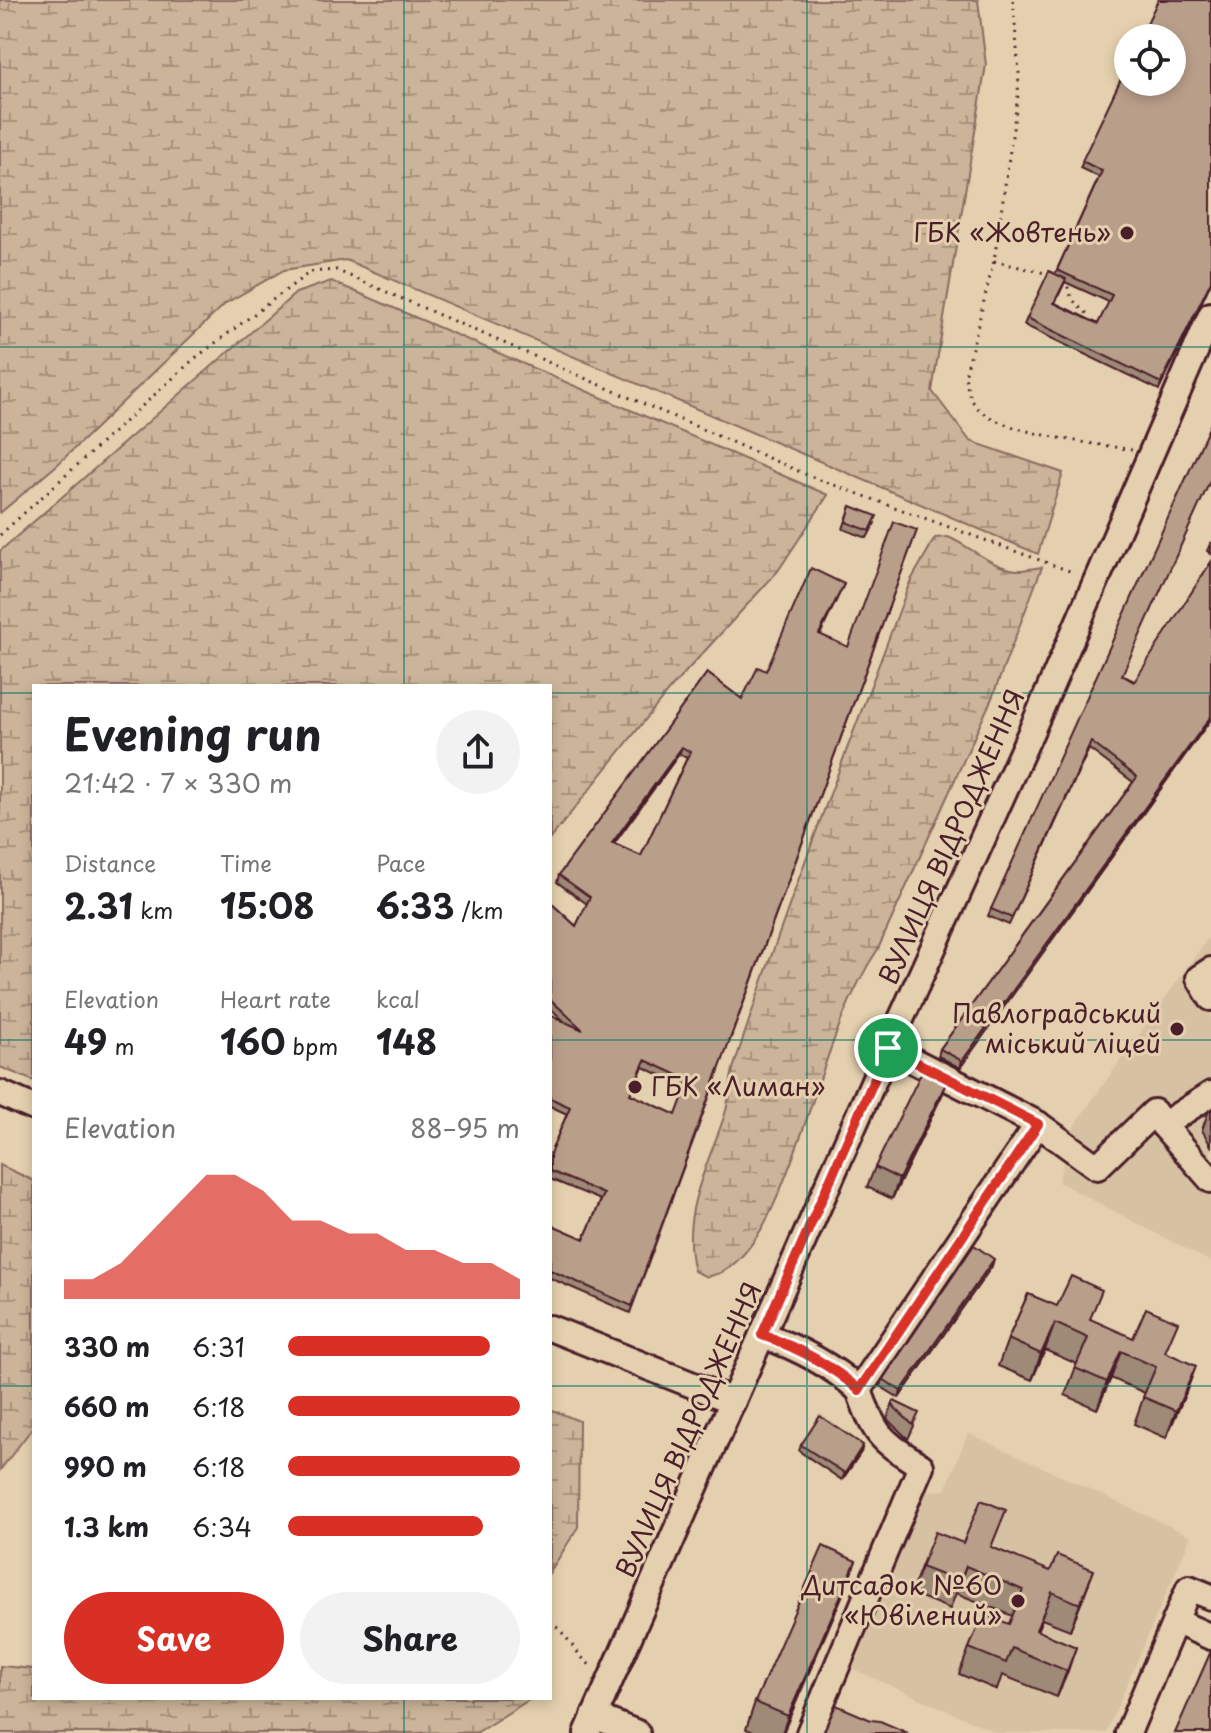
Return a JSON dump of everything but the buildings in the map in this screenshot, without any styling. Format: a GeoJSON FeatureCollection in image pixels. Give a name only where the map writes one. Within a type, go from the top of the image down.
{"type":"FeatureCollection","features":[{"type":"Feature","properties":{"kind":"street","name":"ВУЛИЦЯ ВІДРОДЖЕННЯ"},"geometry":{"type":"LineString","coordinates":[[591,1724],[1209,327]]}},
{"type":"Feature","properties":{"kind":"street"},"geometry":{"type":"LineString","coordinates":[[1211,970],[1199,978],[1211,998]]}},
{"type":"Feature","properties":{"kind":"street"},"geometry":{"type":"LineString","coordinates":[[888,1048],[1038,1124],[1097,1167],[1154,1112],[1211,1180]]}},
{"type":"Feature","properties":{"kind":"street"},"geometry":{"type":"LineString","coordinates":[[0,1093],[32,1107]]}},
{"type":"Feature","properties":{"kind":"street"},"geometry":{"type":"LineString","coordinates":[[1163,1125],[1211,1094]]}},
{"type":"Feature","properties":{"kind":"street"},"geometry":{"type":"LineString","coordinates":[[859,1390],[1038,1124]]}},
{"type":"Feature","properties":{"kind":"street"},"geometry":{"type":"LineString","coordinates":[[552,1329],[733,1401]]}},
{"type":"Feature","properties":{"kind":"street"},"geometry":{"type":"LineString","coordinates":[[762,1335],[806,1352],[841,1374],[859,1390],[871,1422],[882,1440],[921,1466],[814,1723],[843,1723]]}},
{"type":"Feature","properties":{"kind":"street"},"geometry":{"type":"LineString","coordinates":[[1128,1733],[1189,1588],[1211,1597]]}},
{"type":"Feature","properties":{"kind":"street"},"geometry":{"type":"LineString","coordinates":[[1175,1621],[1211,1637]]}},
{"type":"Feature","properties":{"kind":"street"},"geometry":{"type":"LineString","coordinates":[[591,1724],[637,1733]]}},
{"type":"Feature","properties":{"kind":"path"},"geometry":{"type":"LineString","coordinates":[[1013,0],[1018,95],[994,261],[965,376],[968,391],[977,407],[992,419],[1019,429],[1151,453]]}},
{"type":"Feature","properties":{"kind":"path"},"geometry":{"type":"LineString","coordinates":[[994,261],[1045,272],[1067,283],[1068,292],[1077,307],[1091,316]]}},
{"type":"Feature","properties":{"kind":"path"},"geometry":{"type":"LineString","coordinates":[[0,535],[194,359],[310,272],[336,270],[812,477],[1096,581]]}},
{"type":"Feature","properties":{"kind":"path"},"geometry":{"type":"LineString","coordinates":[[552,1624],[568,1637],[588,1664],[611,1676]]}},
{"type":"Feature","properties":{"kind":"shaded area","name":"Павлоградський міський ліцей"},"geometry":{"type":"Polygon","coordinates":[[[1211,934],[1211,1262],[1058,1182],[1075,1124],[1211,934]]]}},
{"type":"Feature","properties":{"kind":"shaded area","name":"Дитсадок №60 «Ювілений»"},"geometry":{"type":"Polygon","coordinates":[[[968,1433],[1191,1536],[1106,1733],[998,1733],[846,1666],[919,1491],[945,1490],[968,1433]]]}},
{"type":"Feature","properties":{"kind":"green space"},"geometry":{"type":"Polygon","coordinates":[[[0,0],[978,0],[986,65],[932,391],[970,441],[1063,473],[1038,554],[346,260],[284,270],[226,303],[57,465],[0,513],[0,0]]]}},
{"type":"Feature","properties":{"kind":"green space"},"geometry":{"type":"Polygon","coordinates":[[[331,281],[828,495],[778,571],[670,689],[552,836],[552,684],[32,684],[32,1080],[0,1067],[0,551],[296,293],[331,281]]]}},
{"type":"Feature","properties":{"kind":"green space"},"geometry":{"type":"Polygon","coordinates":[[[948,537],[1008,568],[1042,567],[992,698],[878,949],[842,1018],[779,1193],[761,1230],[738,1260],[722,1272],[707,1277],[694,1271],[690,1230],[698,1191],[727,1108],[734,1066],[797,883],[910,582],[935,538],[948,537]]]}},
{"type":"Feature","properties":{"kind":"green space"},"geometry":{"type":"Polygon","coordinates":[[[0,1165],[32,1180],[32,1429],[0,1470],[0,1165]]]}},
{"type":"Feature","properties":{"kind":"green space"},"geometry":{"type":"Polygon","coordinates":[[[552,1410],[579,1421],[578,1527],[552,1569],[552,1410]]]}},
{"type":"Feature","properties":{"kind":"green space"},"geometry":{"type":"Polygon","coordinates":[[[0,1666],[32,1669],[32,1700],[529,1700],[476,1733],[0,1733],[0,1666]]]}},
{"type":"Feature","properties":{"kind":"place","name":"ГБК «Жовтень»"},"geometry":{"type":"Point","coordinates":[1127,233]}},
{"type":"Feature","properties":{"kind":"place","name":"Павлоградський міський ліцей"},"geometry":{"type":"Point","coordinates":[1177,1029]}},
{"type":"Feature","properties":{"kind":"place","name":"ГБК «Лиман»"},"geometry":{"type":"Point","coordinates":[635,1087]}},
{"type":"Feature","properties":{"kind":"place","name":"Дитсадок №60 «Ювілений»"},"geometry":{"type":"Point","coordinates":[1018,1601]}},
{"type":"Feature","properties":{"kind":"route"},"geometry":{"type":"LineString","coordinates":[[888,1048],[1038,1124],[859,1390],[841,1374],[806,1352],[762,1335],[888,1048]]}}]}
